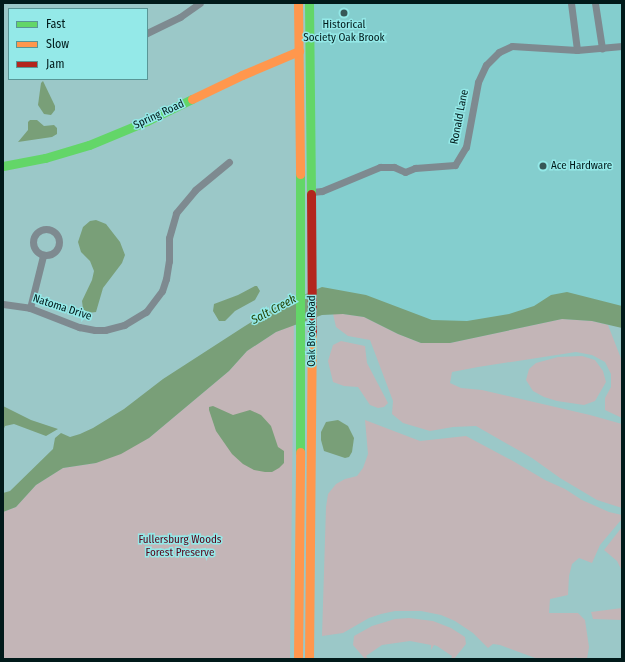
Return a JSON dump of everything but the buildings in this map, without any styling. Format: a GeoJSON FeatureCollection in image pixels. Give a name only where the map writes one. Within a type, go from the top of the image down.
{"type":"FeatureCollection","features":[{"type":"Feature","properties":{"kind":"main road","name":"Oak Brook Road"},"geometry":{"type":"LineString","coordinates":[[298,3],[301,278],[298,659]]}},
{"type":"Feature","properties":{"kind":"main road","name":"Oak Brook Road"},"geometry":{"type":"LineString","coordinates":[[309,3],[312,192],[309,659]]}},
{"type":"Feature","properties":{"kind":"main road","name":"Spring Road"},"geometry":{"type":"LineString","coordinates":[[3,166],[46,158],[89,145],[147,121],[242,75],[299,50]]}},
{"type":"Feature","properties":{"kind":"street"},"geometry":{"type":"LineString","coordinates":[[148,33],[180,17],[200,3]]}},
{"type":"Feature","properties":{"kind":"street"},"geometry":{"type":"LineString","coordinates":[[571,3],[577,50]]}},
{"type":"Feature","properties":{"kind":"street"},"geometry":{"type":"LineString","coordinates":[[596,3],[602,48]]}},
{"type":"Feature","properties":{"kind":"street","name":"Ronald Lane"},"geometry":{"type":"LineString","coordinates":[[312,192],[322,192],[380,167],[394,167],[405,172],[415,168],[455,166],[466,147],[478,82],[486,65],[499,52],[512,46],[577,50],[622,46]]}},
{"type":"Feature","properties":{"kind":"street","name":"Spring Road"},"geometry":{"type":"LineString","coordinates":[[299,50],[309,49]]}},
{"type":"Feature","properties":{"kind":"street","name":"Natoma Drive"},"geometry":{"type":"LineString","coordinates":[[3,304],[30,308],[79,327],[95,330],[110,329],[124,325],[146,312],[162,291],[166,279],[169,261],[169,238],[176,213],[195,190],[229,162]]}},
{"type":"Feature","properties":{"kind":"street"},"geometry":{"type":"LineString","coordinates":[[30,308],[44,256]]}},
{"type":"Feature","properties":{"kind":"shaded area"},"geometry":{"type":"Polygon","coordinates":[[[312,3],[622,3],[622,312],[521,314],[471,323],[426,323],[315,297],[312,3]]]}},
{"type":"Feature","properties":{"kind":"green space"},"geometry":{"type":"Polygon","coordinates":[[[333,314],[364,317],[398,334],[421,343],[450,343],[562,319],[592,321],[608,325],[622,361],[622,418],[605,410],[605,398],[611,387],[611,374],[605,362],[592,355],[576,352],[452,372],[450,383],[461,388],[482,390],[622,424],[622,508],[597,500],[560,478],[532,458],[476,426],[453,427],[430,431],[403,423],[392,414],[393,401],[370,340],[348,336],[336,327],[333,314]]]}},
{"type":"Feature","properties":{"kind":"green space","name":"Fullersburg Woods Forest Preserve"},"geometry":{"type":"Polygon","coordinates":[[[294,325],[290,659],[3,659],[3,512],[16,507],[36,485],[63,468],[96,463],[149,438],[229,371],[247,351],[276,332],[294,325]]]}},
{"type":"Feature","properties":{"kind":"green space"},"geometry":{"type":"Polygon","coordinates":[[[341,341],[365,346],[367,363],[388,403],[384,407],[378,408],[370,405],[358,387],[344,386],[333,382],[328,361],[333,345],[341,341]]]}},
{"type":"Feature","properties":{"kind":"green space"},"geometry":{"type":"Polygon","coordinates":[[[582,356],[595,360],[603,371],[606,382],[595,401],[584,405],[557,401],[544,397],[533,391],[526,380],[529,369],[536,363],[558,357],[582,356]]]}},
{"type":"Feature","properties":{"kind":"green space"},"geometry":{"type":"Polygon","coordinates":[[[365,420],[420,441],[466,436],[545,480],[565,489],[582,500],[609,512],[622,515],[621,520],[600,545],[592,563],[579,558],[572,564],[569,576],[568,595],[550,599],[549,613],[578,613],[585,620],[589,647],[587,659],[577,659],[576,657],[572,659],[538,659],[500,645],[493,644],[488,648],[473,633],[455,621],[441,615],[421,611],[395,611],[381,614],[369,618],[343,633],[322,636],[326,507],[328,494],[336,484],[345,479],[357,476],[363,468],[368,454],[365,420]]]}},
{"type":"Feature","properties":{"kind":"green space"},"geometry":{"type":"Polygon","coordinates":[[[622,527],[622,571],[617,561],[604,550],[622,527]]]}},
{"type":"Feature","properties":{"kind":"green space"},"geometry":{"type":"Polygon","coordinates":[[[622,608],[622,620],[593,619],[591,612],[622,608]]]}},
{"type":"Feature","properties":{"kind":"green space"},"geometry":{"type":"Polygon","coordinates":[[[409,618],[433,621],[451,628],[465,637],[466,644],[454,659],[451,659],[452,656],[437,646],[434,645],[431,650],[431,645],[410,641],[382,645],[366,656],[368,659],[365,659],[353,645],[354,636],[372,626],[395,619],[409,618]]]}},
{"type":"Feature","properties":{"kind":"water"},"geometry":{"type":"Polygon","coordinates":[[[43,81],[55,106],[55,110],[51,115],[44,114],[38,105],[41,83],[43,81]]]}},
{"type":"Feature","properties":{"kind":"water"},"geometry":{"type":"Polygon","coordinates":[[[30,120],[37,120],[44,126],[54,125],[57,128],[57,134],[52,137],[18,142],[28,130],[28,122],[30,120]]]}},
{"type":"Feature","properties":{"kind":"water"},"geometry":{"type":"Polygon","coordinates":[[[96,220],[106,224],[120,242],[125,255],[122,263],[103,288],[96,312],[88,313],[83,309],[82,301],[92,280],[94,271],[90,261],[81,252],[78,242],[83,227],[90,221],[96,220]]]}},
{"type":"Feature","properties":{"kind":"water"},"geometry":{"type":"Polygon","coordinates":[[[257,286],[260,291],[255,300],[235,311],[225,321],[219,321],[213,311],[214,304],[238,295],[257,286]]]}},
{"type":"Feature","properties":{"kind":"water","name":"Salt Creek"},"geometry":{"type":"Polygon","coordinates":[[[322,287],[366,295],[432,320],[467,321],[509,314],[534,306],[551,295],[567,292],[622,306],[622,328],[592,321],[562,319],[450,343],[421,343],[398,334],[364,317],[343,314],[322,315],[276,332],[247,351],[229,371],[149,438],[121,454],[96,463],[63,468],[36,485],[16,507],[3,512],[3,493],[10,491],[53,449],[55,438],[61,433],[70,437],[93,428],[124,409],[163,379],[245,326],[276,307],[322,287]]]}},
{"type":"Feature","properties":{"kind":"water"},"geometry":{"type":"Polygon","coordinates":[[[3,406],[31,420],[58,429],[46,436],[14,424],[5,426],[3,431],[3,406]]]}},
{"type":"Feature","properties":{"kind":"water"},"geometry":{"type":"Polygon","coordinates":[[[213,406],[233,415],[250,410],[261,415],[271,426],[278,447],[284,451],[284,463],[272,472],[254,470],[243,464],[232,454],[216,431],[209,410],[209,407],[213,406]]]}},
{"type":"Feature","properties":{"kind":"water"},"geometry":{"type":"Polygon","coordinates":[[[338,420],[348,426],[354,438],[352,452],[349,457],[345,458],[324,451],[321,440],[321,432],[326,422],[338,420]]]}},
{"type":"Feature","properties":{"kind":"traffic: fast"},"geometry":{"type":"LineString","coordinates":[[309,3],[311,194]]}},
{"type":"Feature","properties":{"kind":"traffic: fast"},"geometry":{"type":"LineString","coordinates":[[3,166],[45,158],[89,145],[147,121],[192,99]]}},
{"type":"Feature","properties":{"kind":"traffic: fast"},"geometry":{"type":"LineString","coordinates":[[300,174],[300,452]]}},
{"type":"Feature","properties":{"kind":"traffic: slow"},"geometry":{"type":"LineString","coordinates":[[298,3],[300,174]]}},
{"type":"Feature","properties":{"kind":"traffic: slow"},"geometry":{"type":"LineString","coordinates":[[192,99],[242,75],[299,51]]}},
{"type":"Feature","properties":{"kind":"traffic: slow"},"geometry":{"type":"LineString","coordinates":[[309,659],[312,333]]}},
{"type":"Feature","properties":{"kind":"traffic: slow"},"geometry":{"type":"LineString","coordinates":[[298,659],[300,452]]}},
{"type":"Feature","properties":{"kind":"traffic: jam"},"geometry":{"type":"LineString","coordinates":[[311,194],[312,333]]}},
{"type":"Feature","properties":{"kind":"place","name":"Historical Society Oak Brook"},"geometry":{"type":"Point","coordinates":[344,13]}},
{"type":"Feature","properties":{"kind":"place","name":"Ace Hardware"},"geometry":{"type":"Point","coordinates":[543,166]}}]}
